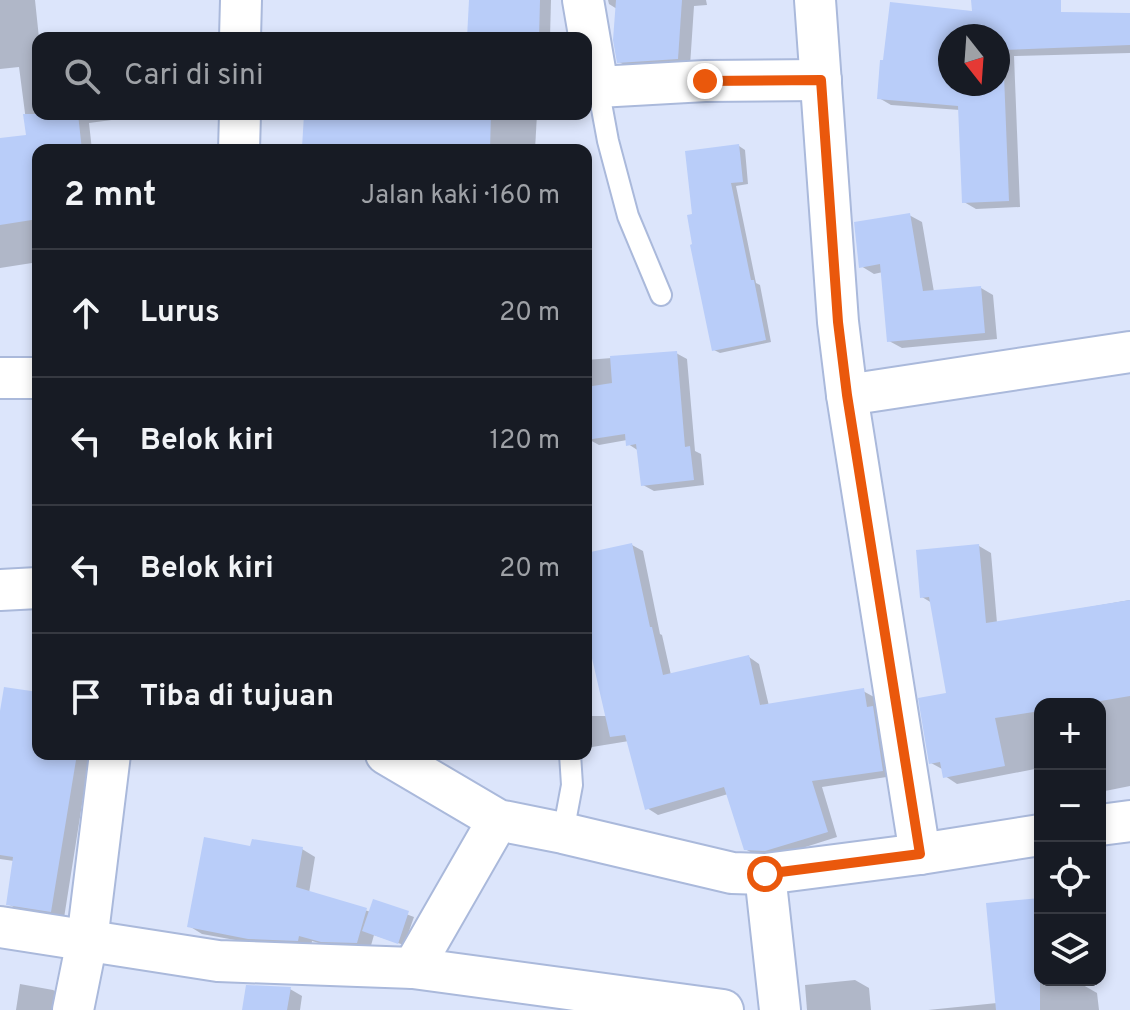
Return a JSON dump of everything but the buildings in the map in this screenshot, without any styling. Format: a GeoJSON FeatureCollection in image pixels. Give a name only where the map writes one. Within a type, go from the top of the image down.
{"type":"FeatureCollection","features":[{"type":"Feature","properties":{"kind":"street"},"geometry":{"type":"LineString","coordinates":[[240,32],[241,0]]}},
{"type":"Feature","properties":{"kind":"street"},"geometry":{"type":"LineString","coordinates":[[583,0],[589,32]]}},
{"type":"Feature","properties":{"kind":"street"},"geometry":{"type":"LineString","coordinates":[[815,0],[838,322],[920,854]]}},
{"type":"Feature","properties":{"kind":"street"},"geometry":{"type":"LineString","coordinates":[[592,52],[598,87],[705,81],[821,80]]}},
{"type":"Feature","properties":{"kind":"street"},"geometry":{"type":"LineString","coordinates":[[239,144],[240,120]]}},
{"type":"Feature","properties":{"kind":"street"},"geometry":{"type":"LineString","coordinates":[[847,395],[1130,352]]}},
{"type":"Feature","properties":{"kind":"street"},"geometry":{"type":"LineString","coordinates":[[0,378],[32,378]]}},
{"type":"Feature","properties":{"kind":"street"},"geometry":{"type":"LineString","coordinates":[[0,590],[32,588]]}},
{"type":"Feature","properties":{"kind":"street"},"geometry":{"type":"LineString","coordinates":[[73,1010],[87,941],[109,760]]}},
{"type":"Feature","properties":{"kind":"street"},"geometry":{"type":"LineString","coordinates":[[396,760],[498,820],[732,873],[765,874],[1034,836]]}},
{"type":"Feature","properties":{"kind":"street"},"geometry":{"type":"LineString","coordinates":[[413,968],[498,820]]}},
{"type":"Feature","properties":{"kind":"street"},"geometry":{"type":"LineString","coordinates":[[1106,824],[1130,821]]}},
{"type":"Feature","properties":{"kind":"street"},"geometry":{"type":"LineString","coordinates":[[765,874],[780,1010]]}},
{"type":"Feature","properties":{"kind":"street"},"geometry":{"type":"LineString","coordinates":[[0,927],[218,961],[413,968],[723,1010]]}},
{"type":"Feature","properties":{"kind":"lane"},"geometry":{"type":"LineString","coordinates":[[598,87],[608,141],[628,216],[661,295]]}},
{"type":"Feature","properties":{"kind":"lane"},"geometry":{"type":"LineString","coordinates":[[563,833],[572,785],[570,760]]}},
{"type":"Feature","properties":{"kind":"route"},"geometry":{"type":"LineString","coordinates":[[705,81],[821,80],[838,322],[847,395],[920,854],[765,874]]}}]}
